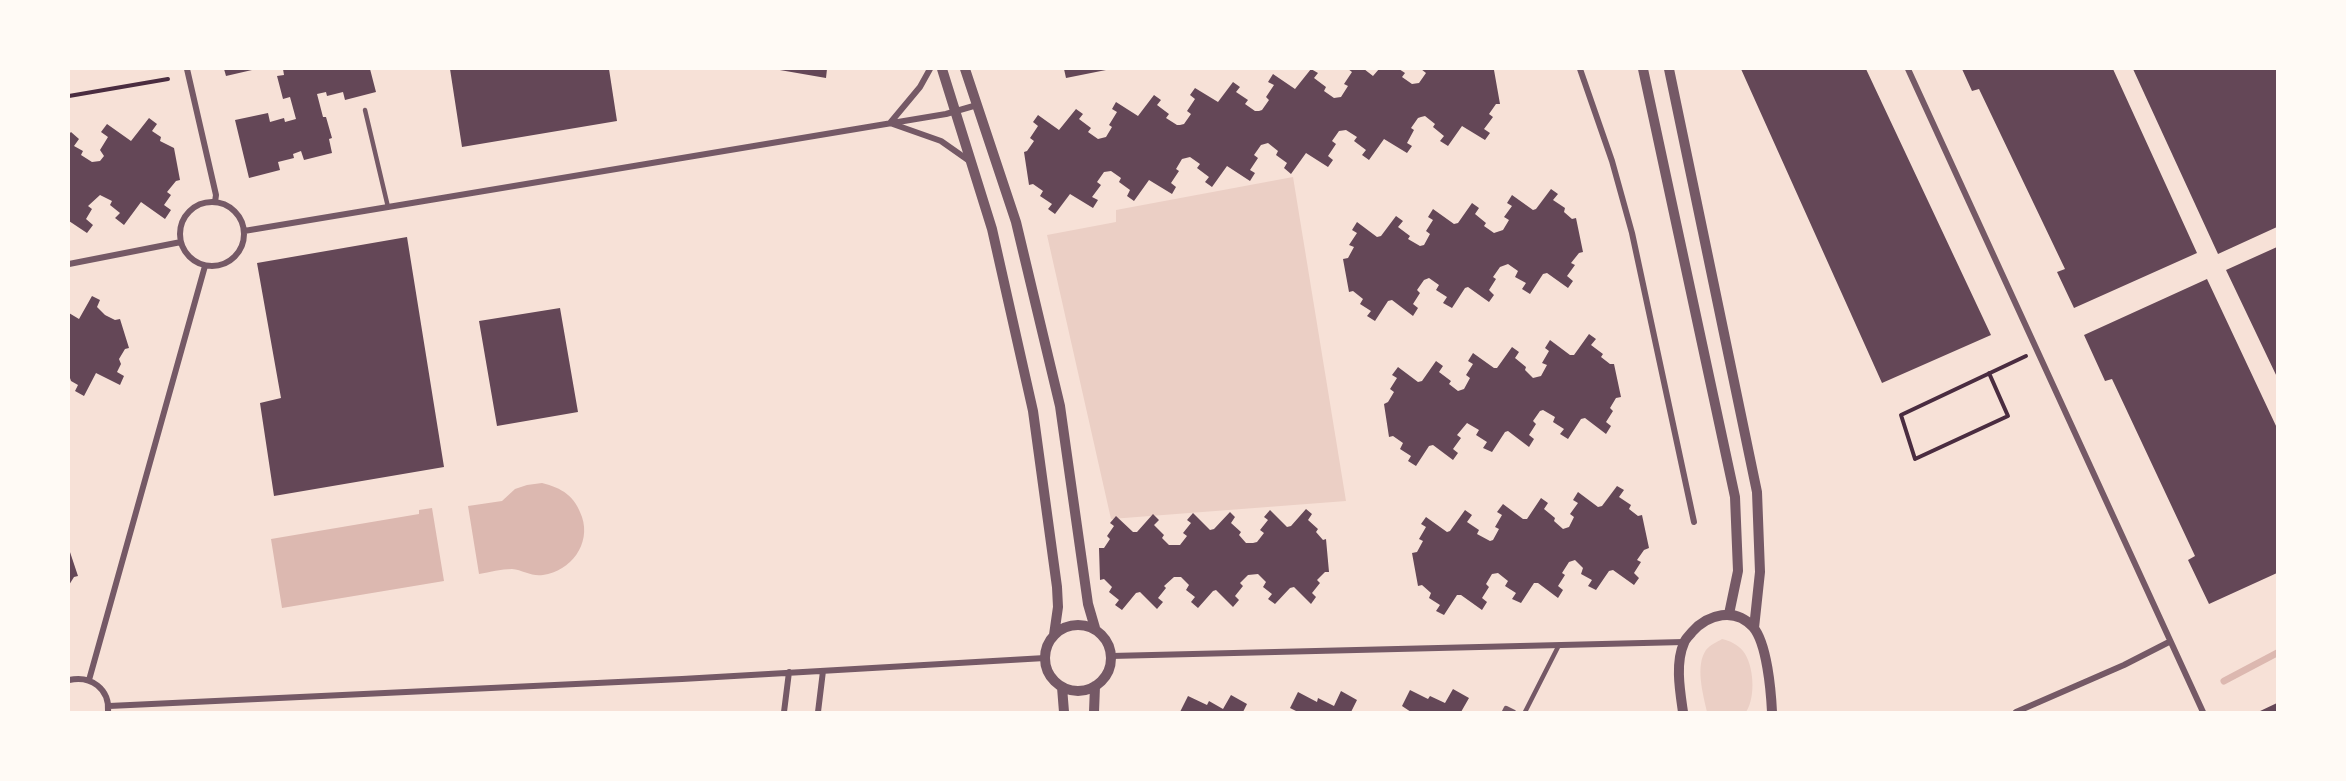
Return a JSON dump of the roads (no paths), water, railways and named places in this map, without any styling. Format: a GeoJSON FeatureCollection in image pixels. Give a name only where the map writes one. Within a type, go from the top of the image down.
{"type":"FeatureCollection","features":[{"type":"Feature","properties":{"kind":"street"},"geometry":{"type":"LineString","coordinates":[[187,69],[214,184],[215,202]]}},
{"type":"Feature","properties":{"kind":"street"},"geometry":{"type":"LineString","coordinates":[[890,123],[920,87],[930,69]]}},
{"type":"Feature","properties":{"kind":"street"},"geometry":{"type":"LineString","coordinates":[[942,69],[992,229],[1033,411],[1057,587],[1058,607],[1054,635]]}},
{"type":"Feature","properties":{"kind":"street"},"geometry":{"type":"LineString","coordinates":[[965,69],[1016,222],[1060,406],[1088,604],[1095,628],[1108,645],[1111,656],[1108,671],[1095,686],[1078,691],[1062,687],[1048,672],[1045,658],[1048,644],[1054,635],[1067,627],[1081,625],[1095,628]]}},
{"type":"Feature","properties":{"kind":"street"},"geometry":{"type":"LineString","coordinates":[[1580,69],[1612,161],[1632,233],[1694,522]]}},
{"type":"Feature","properties":{"kind":"street"},"geometry":{"type":"LineString","coordinates":[[1643,69],[1735,497],[1738,571],[1729,614]]}},
{"type":"Feature","properties":{"kind":"street"},"geometry":{"type":"LineString","coordinates":[[1669,69],[1757,492],[1760,572],[1754,628],[1771,680],[1772,712]]}},
{"type":"Feature","properties":{"kind":"street"},"geometry":{"type":"LineString","coordinates":[[1908,69],[2203,712]]}},
{"type":"Feature","properties":{"kind":"street"},"geometry":{"type":"LineString","coordinates":[[244,231],[890,123],[977,105]]}},
{"type":"Feature","properties":{"kind":"street"},"geometry":{"type":"LineString","coordinates":[[890,123],[941,141],[972,163]]}},
{"type":"Feature","properties":{"kind":"street"},"geometry":{"type":"LineString","coordinates":[[215,202],[226,205],[235,212],[241,220],[244,231],[242,246],[233,258],[220,266],[205,266],[194,261],[186,253],[181,242],[180,230],[188,214],[203,204],[215,202]]}},
{"type":"Feature","properties":{"kind":"street"},"geometry":{"type":"LineString","coordinates":[[69,264],[181,242]]}},
{"type":"Feature","properties":{"kind":"street"},"geometry":{"type":"LineString","coordinates":[[89,680],[205,266]]}},
{"type":"Feature","properties":{"kind":"street"},"geometry":{"type":"LineString","coordinates":[[1683,712],[1678,682],[1684,642],[1701,623],[1721,615],[1740,616],[1754,628]]}},
{"type":"Feature","properties":{"kind":"street"},"geometry":{"type":"LineString","coordinates":[[1111,656],[1684,642]]}},
{"type":"Feature","properties":{"kind":"street"},"geometry":{"type":"LineString","coordinates":[[2016,712],[2124,665],[2169,642]]}},
{"type":"Feature","properties":{"kind":"street"},"geometry":{"type":"LineString","coordinates":[[69,680],[80,678],[89,680],[103,690],[108,709],[1045,658]]}},
{"type":"Feature","properties":{"kind":"street"},"geometry":{"type":"LineString","coordinates":[[818,712],[823,671]]}},
{"type":"Feature","properties":{"kind":"street"},"geometry":{"type":"LineString","coordinates":[[784,712],[789,672]]}},
{"type":"Feature","properties":{"kind":"street"},"geometry":{"type":"LineString","coordinates":[[1094,712],[1095,686]]}},
{"type":"Feature","properties":{"kind":"street"},"geometry":{"type":"LineString","coordinates":[[1062,687],[1064,712]]}},
{"type":"Feature","properties":{"kind":"lane"},"geometry":{"type":"LineString","coordinates":[[365,110],[388,207]]}},
{"type":"Feature","properties":{"kind":"lane"},"geometry":{"type":"LineString","coordinates":[[1525,712],[1559,645]]}},
{"type":"Feature","properties":{"kind":"lane"},"geometry":{"type":"LineString","coordinates":[[1504,712],[1506,708],[1514,712]]}},
{"type":"Feature","properties":{"kind":"waterway"},"geometry":{"type":"LineString","coordinates":[[2224,681],[2277,653]]}}]}
